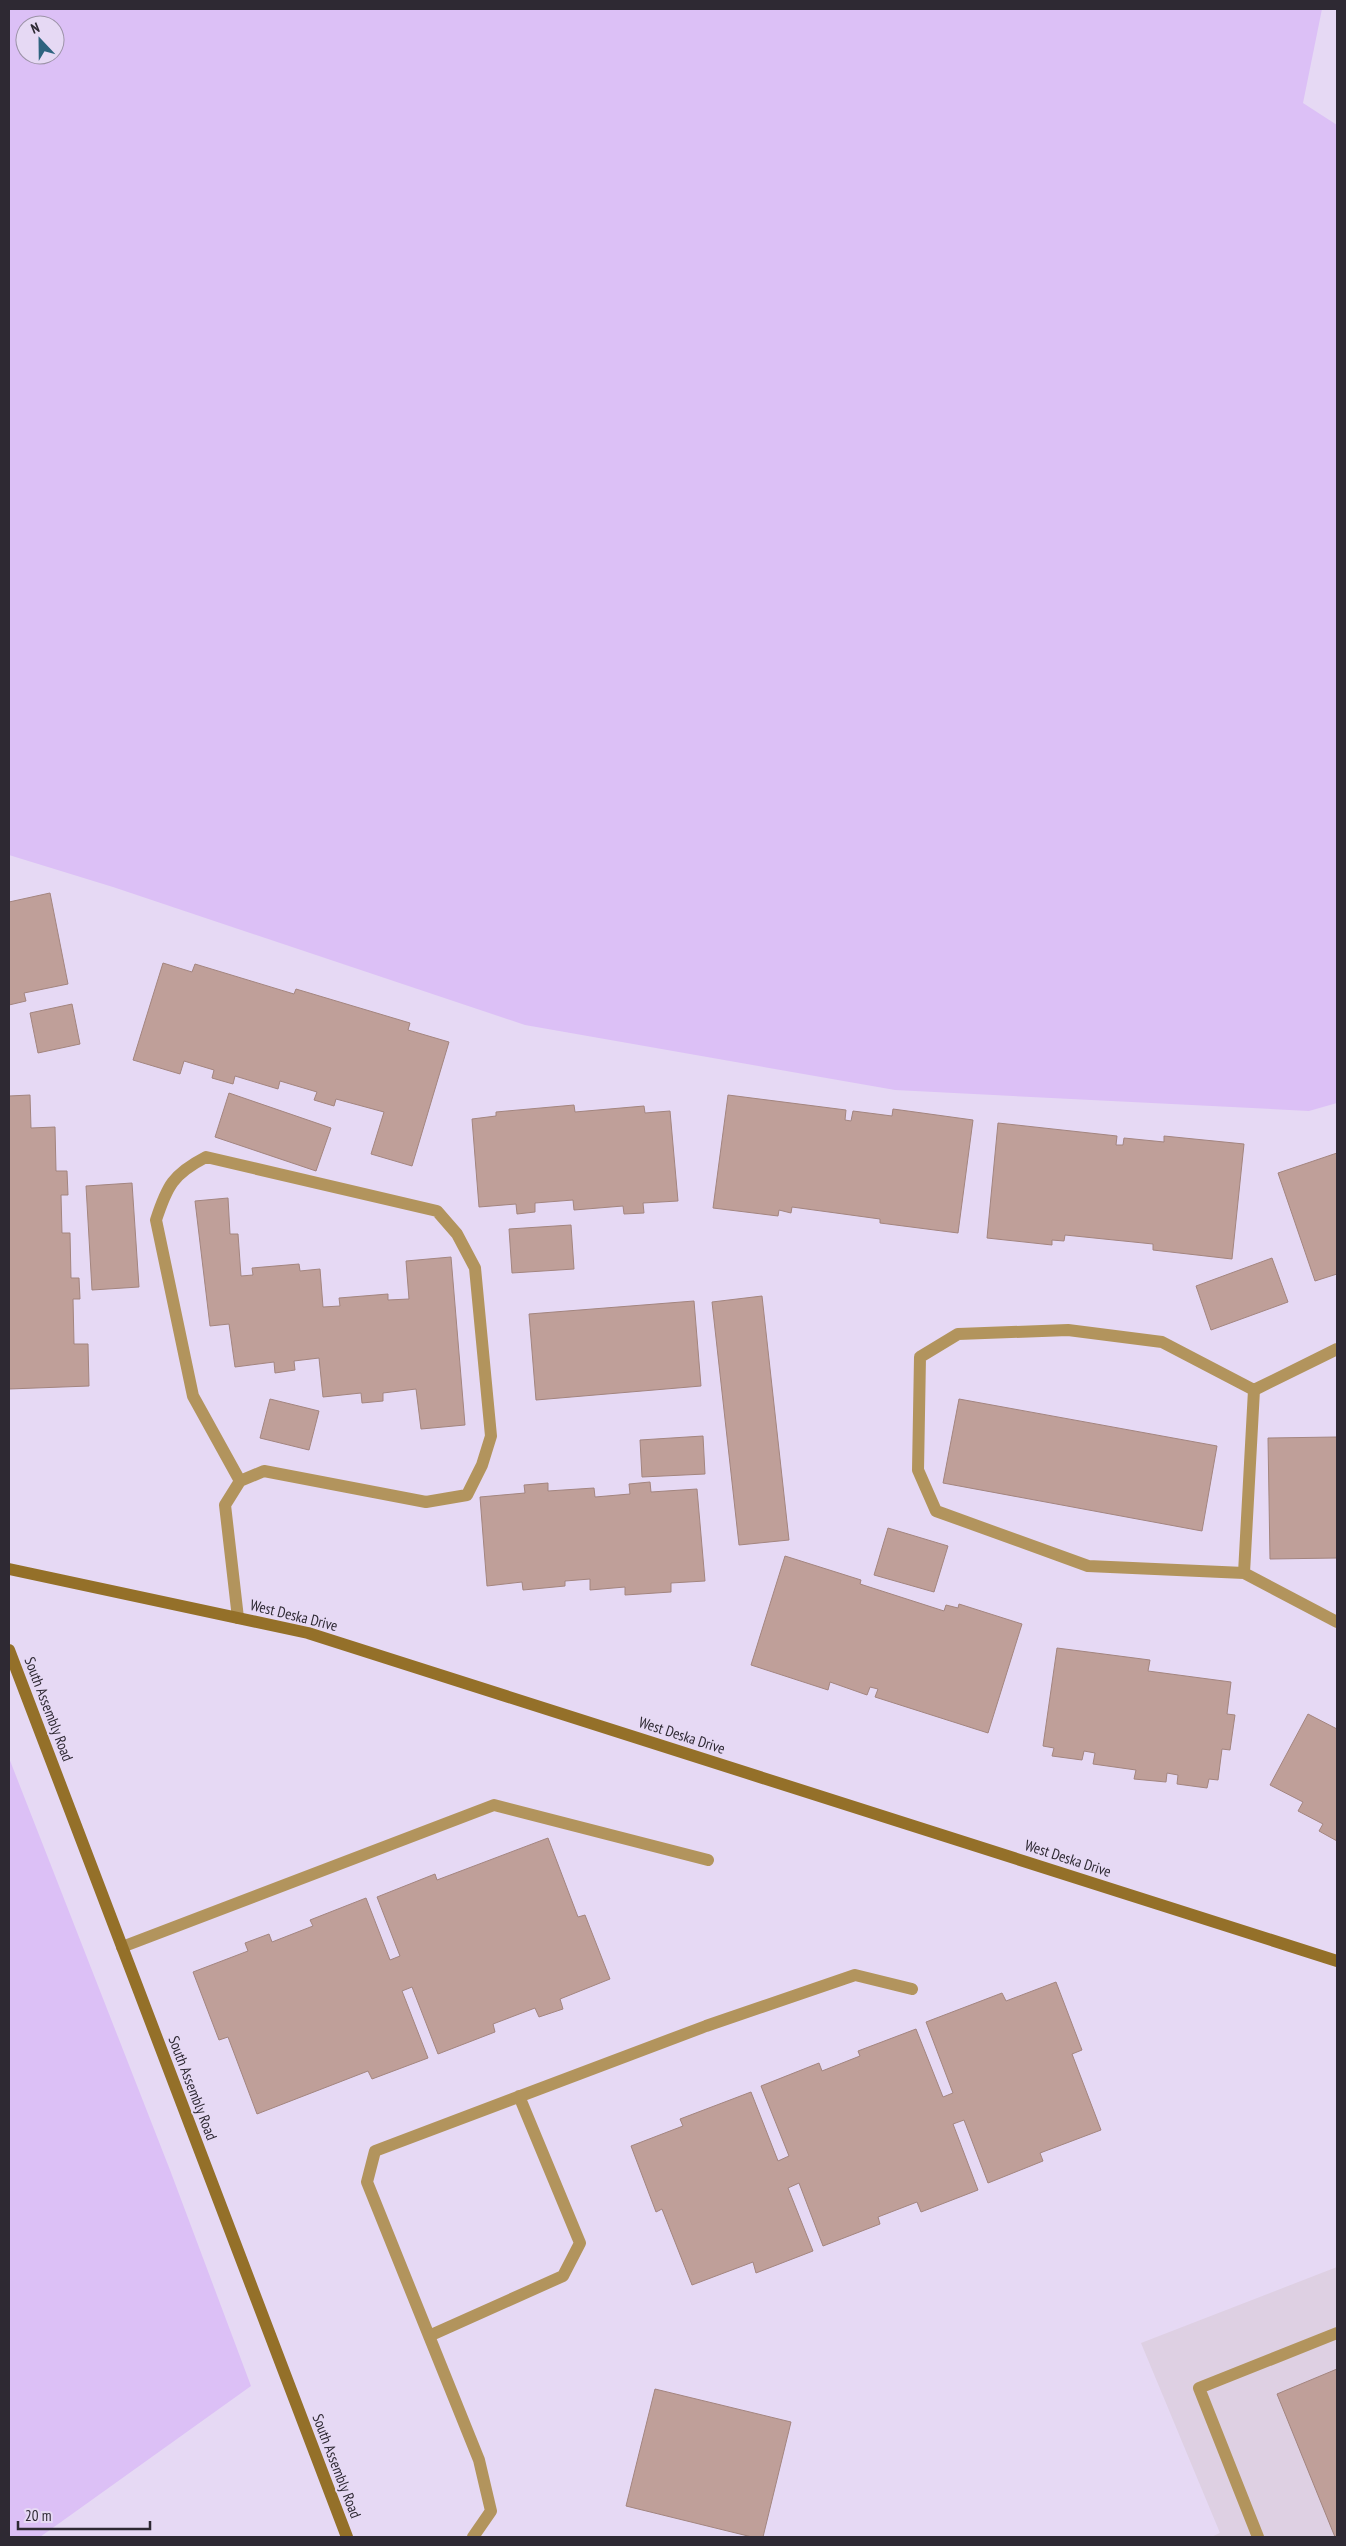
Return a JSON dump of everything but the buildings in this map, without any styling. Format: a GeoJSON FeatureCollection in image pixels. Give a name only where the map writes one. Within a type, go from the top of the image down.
{"type":"FeatureCollection","features":[{"type":"Feature","properties":{"kind":"street","name":"West Deska Drive"},"geometry":{"type":"LineString","coordinates":[[9,1569],[308,1632],[1337,1961]]}},
{"type":"Feature","properties":{"kind":"street","name":"South Assembly Road"},"geometry":{"type":"LineString","coordinates":[[9,1650],[347,2537]]}},
{"type":"Feature","properties":{"kind":"lane"},"geometry":{"type":"LineString","coordinates":[[238,1618],[225,1505],[240,1481],[264,1471],[426,1502],[467,1495],[482,1466],[491,1436],[475,1268],[457,1234],[437,1211],[206,1157],[184,1168],[165,1193],[156,1220],[193,1396],[240,1481]]}},
{"type":"Feature","properties":{"kind":"lane"},"geometry":{"type":"LineString","coordinates":[[1254,1390],[1162,1342],[1068,1330],[958,1334],[920,1357],[918,1470],[936,1511],[1088,1566],[1244,1573],[1337,1622]]}},
{"type":"Feature","properties":{"kind":"lane"},"geometry":{"type":"LineString","coordinates":[[1254,1390],[1337,1349]]}},
{"type":"Feature","properties":{"kind":"lane"},"geometry":{"type":"LineString","coordinates":[[1244,1573],[1254,1390]]}},
{"type":"Feature","properties":{"kind":"lane"},"geometry":{"type":"LineString","coordinates":[[122,1948],[494,1805],[708,1860]]}},
{"type":"Feature","properties":{"kind":"lane"},"geometry":{"type":"LineString","coordinates":[[473,2537],[491,2511],[479,2460],[367,2182],[375,2151],[706,2026],[855,1975],[912,1989]]}},
{"type":"Feature","properties":{"kind":"lane"},"geometry":{"type":"LineString","coordinates":[[429,2336],[563,2276],[580,2243],[519,2096]]}},
{"type":"Feature","properties":{"kind":"lane"},"geometry":{"type":"LineString","coordinates":[[1258,2537],[1199,2388],[1337,2333]]}},
{"type":"Feature","properties":{"kind":"shaded area"},"geometry":{"type":"Polygon","coordinates":[[[9,9],[1322,9],[1303,103],[1337,125],[1337,1103],[1309,1111],[895,1090],[525,1025],[113,887],[9,855],[9,9]]]}},
{"type":"Feature","properties":{"kind":"shaded area"},"geometry":{"type":"Polygon","coordinates":[[[9,1758],[170,2170],[251,2386],[40,2537],[9,2537],[9,1758]]]}},
{"type":"Feature","properties":{"kind":"shaded area"},"geometry":{"type":"Polygon","coordinates":[[[1337,2267],[1337,2537],[1211,2537],[1220,2533],[1141,2343],[1337,2267]]]}}]}
